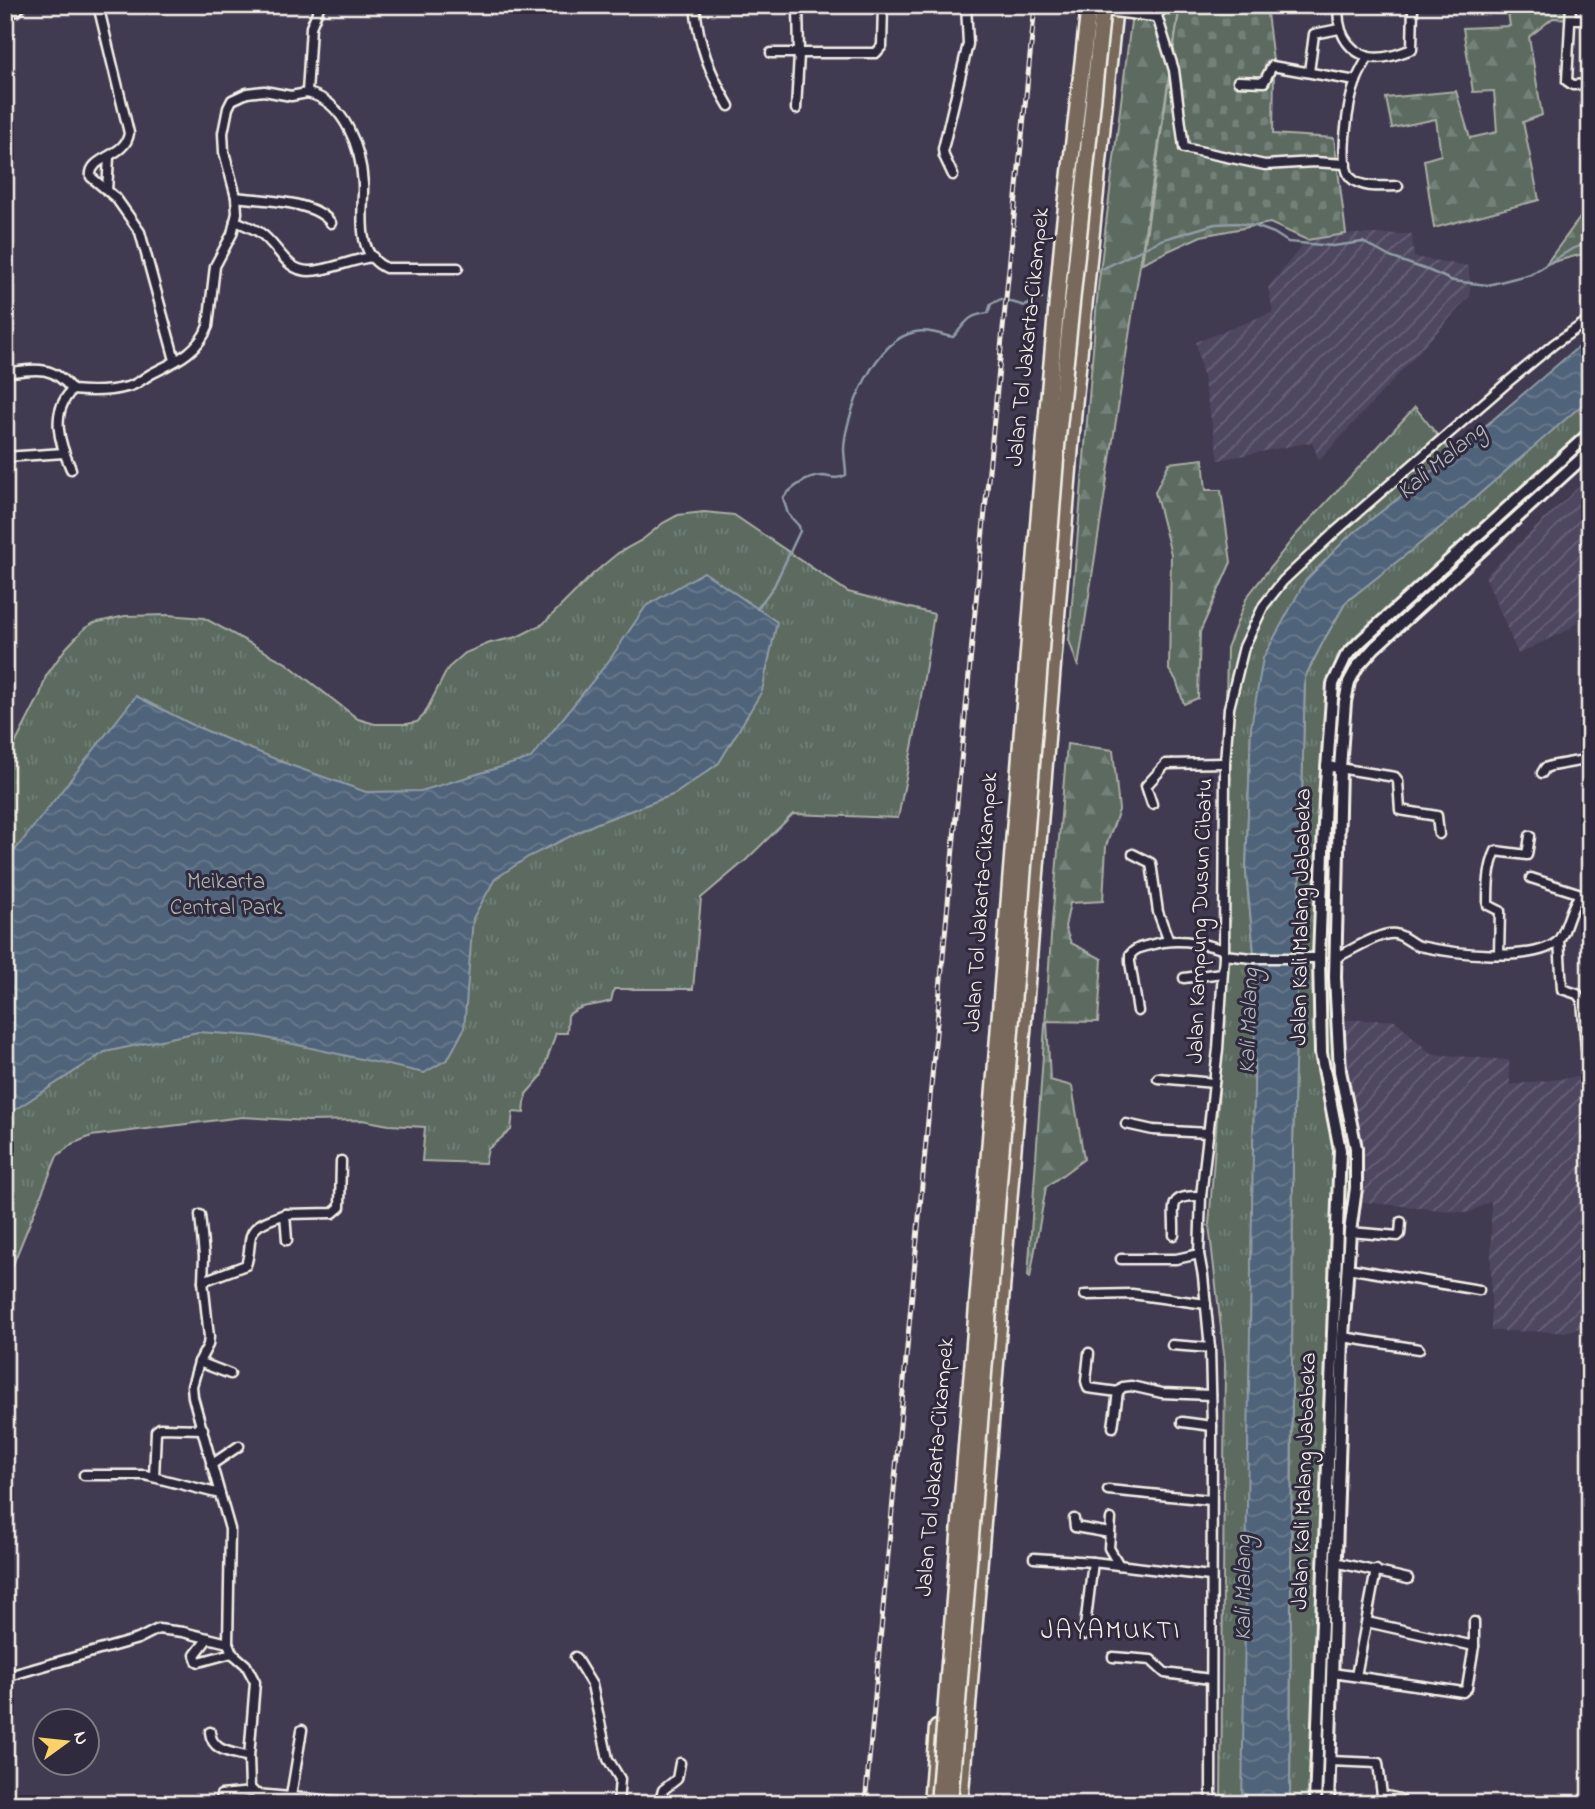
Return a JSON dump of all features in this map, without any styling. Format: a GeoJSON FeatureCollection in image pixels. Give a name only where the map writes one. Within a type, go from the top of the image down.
{"type":"FeatureCollection","features":[{"type":"Feature","properties":{"kind":"highway","name":"Jalan Tol Jakarta–Cikampek"},"geometry":{"type":"LineString","coordinates":[[931,1804],[990,1107],[1042,421],[1087,5]]}},
{"type":"Feature","properties":{"kind":"highway"},"geometry":{"type":"LineString","coordinates":[[938,1804],[1044,449],[1087,5]]}},
{"type":"Feature","properties":{"kind":"highway"},"geometry":{"type":"LineString","coordinates":[[950,1804],[1057,447],[1103,5]]}},
{"type":"Feature","properties":{"kind":"highway"},"geometry":{"type":"LineString","coordinates":[[960,1804],[1074,408],[1115,5]]}},
{"type":"Feature","properties":{"kind":"main road"},"geometry":{"type":"LineString","coordinates":[[5,11],[16,10],[21,5]]}},
{"type":"Feature","properties":{"kind":"main road","name":"Jalan Kali Malang Jababeka"},"geometry":{"type":"LineString","coordinates":[[1315,1804],[1340,1150],[1321,1053],[1319,958],[1326,766],[1333,684],[1346,656],[1590,433]]}},
{"type":"Feature","properties":{"kind":"main road","name":"Jalan Kali Malang Jababeka"},"geometry":{"type":"LineString","coordinates":[[1328,1804],[1343,1337],[1350,1232],[1356,1188],[1356,1148],[1340,1071],[1335,958],[1340,768],[1345,702],[1349,682],[1357,667],[1421,603],[1590,451]]}},
{"type":"Feature","properties":{"kind":"main road"},"geometry":{"type":"LineString","coordinates":[[1321,885],[1337,885]]}},
{"type":"Feature","properties":{"kind":"main road"},"geometry":{"type":"LineString","coordinates":[[1339,1187],[1356,1188]]}},
{"type":"Feature","properties":{"kind":"street"},"geometry":{"type":"LineString","coordinates":[[98,5],[129,133],[128,140],[119,151],[93,165],[90,177],[116,198],[140,232],[175,360]]}},
{"type":"Feature","properties":{"kind":"street"},"geometry":{"type":"LineString","coordinates":[[307,93],[311,27],[320,5]]}},
{"type":"Feature","properties":{"kind":"street"},"geometry":{"type":"LineString","coordinates":[[695,5],[700,39],[710,74],[729,106]]}},
{"type":"Feature","properties":{"kind":"street"},"geometry":{"type":"LineString","coordinates":[[796,109],[798,5]]}},
{"type":"Feature","properties":{"kind":"street"},"geometry":{"type":"LineString","coordinates":[[771,53],[876,53],[882,46],[883,5]]}},
{"type":"Feature","properties":{"kind":"street"},"geometry":{"type":"LineString","coordinates":[[953,176],[943,149],[968,44],[966,5]]}},
{"type":"Feature","properties":{"kind":"street"},"geometry":{"type":"LineString","coordinates":[[1058,5],[1155,17]]}},
{"type":"Feature","properties":{"kind":"street"},"geometry":{"type":"LineString","coordinates":[[1155,17],[1167,5]]}},
{"type":"Feature","properties":{"kind":"street"},"geometry":{"type":"LineString","coordinates":[[1339,5],[1339,29],[1348,44],[1368,57],[1385,57],[1412,49],[1413,5]]}},
{"type":"Feature","properties":{"kind":"street"},"geometry":{"type":"LineString","coordinates":[[1571,5],[1567,81],[1573,85],[1590,83]]}},
{"type":"Feature","properties":{"kind":"street"},"geometry":{"type":"LineString","coordinates":[[1155,17],[1174,70],[1184,148],[1265,165],[1346,163]]}},
{"type":"Feature","properties":{"kind":"street"},"geometry":{"type":"LineString","coordinates":[[1570,19],[1590,19]]}},
{"type":"Feature","properties":{"kind":"street"},"geometry":{"type":"LineString","coordinates":[[1309,72],[1314,34],[1339,29]]}},
{"type":"Feature","properties":{"kind":"street"},"geometry":{"type":"LineString","coordinates":[[1368,57],[1356,81],[1348,118],[1348,173],[1354,181],[1368,185],[1398,186]]}},
{"type":"Feature","properties":{"kind":"street"},"geometry":{"type":"LineString","coordinates":[[1238,81],[1264,82],[1272,66],[1356,81]]}},
{"type":"Feature","properties":{"kind":"street"},"geometry":{"type":"LineString","coordinates":[[5,373],[49,370],[63,378],[72,390],[100,392],[132,386],[184,358],[205,334],[215,266],[232,234],[236,197],[223,145],[228,108],[232,100],[256,92],[291,96],[307,93],[320,96],[336,110],[346,125],[360,163],[363,183],[362,230],[377,264],[386,268],[458,268]]}},
{"type":"Feature","properties":{"kind":"street"},"geometry":{"type":"LineString","coordinates":[[107,191],[108,157]]}},
{"type":"Feature","properties":{"kind":"street"},"geometry":{"type":"LineString","coordinates":[[236,197],[312,208],[324,214],[331,223]]}},
{"type":"Feature","properties":{"kind":"street"},"geometry":{"type":"LineString","coordinates":[[234,220],[259,232],[272,242],[294,269],[323,270],[354,259],[373,257]]}},
{"type":"Feature","properties":{"kind":"street","name":"Jalan Kampung Dusun Cibatu"},"geometry":{"type":"LineString","coordinates":[[1211,1804],[1212,1426],[1210,1348],[1199,1254],[1201,1196],[1214,1083],[1222,973],[1225,763],[1229,708],[1244,647],[1264,605],[1283,581],[1335,531],[1554,344],[1590,319]]}},
{"type":"Feature","properties":{"kind":"street"},"geometry":{"type":"LineString","coordinates":[[71,469],[64,453],[58,414],[64,398],[72,390]]}},
{"type":"Feature","properties":{"kind":"street"},"geometry":{"type":"LineString","coordinates":[[5,457],[64,453]]}},
{"type":"Feature","properties":{"kind":"street"},"geometry":{"type":"LineString","coordinates":[[1542,773],[1550,766],[1590,759]]}},
{"type":"Feature","properties":{"kind":"street"},"geometry":{"type":"LineString","coordinates":[[1152,804],[1146,786],[1166,764],[1225,763]]}},
{"type":"Feature","properties":{"kind":"street"},"geometry":{"type":"LineString","coordinates":[[1326,766],[1395,777],[1398,781],[1400,810],[1438,816],[1439,834]]}},
{"type":"Feature","properties":{"kind":"street"},"geometry":{"type":"LineString","coordinates":[[1499,954],[1500,911],[1488,905],[1488,881],[1493,859],[1496,851],[1527,855],[1530,836]]}},
{"type":"Feature","properties":{"kind":"street"},"geometry":{"type":"LineString","coordinates":[[1133,855],[1150,863],[1158,912],[1168,939]]}},
{"type":"Feature","properties":{"kind":"street"},"geometry":{"type":"LineString","coordinates":[[1531,878],[1585,894]]}},
{"type":"Feature","properties":{"kind":"street"},"geometry":{"type":"LineString","coordinates":[[1585,894],[1572,904],[1559,940],[1562,989],[1577,994],[1582,1000],[1587,1060]]}},
{"type":"Feature","properties":{"kind":"street"},"geometry":{"type":"LineString","coordinates":[[1335,958],[1384,935],[1397,934],[1416,945],[1452,951],[1499,954],[1529,954],[1548,948],[1559,940]]}},
{"type":"Feature","properties":{"kind":"street"},"geometry":{"type":"LineString","coordinates":[[1138,1010],[1130,955],[1134,950],[1168,939],[1193,941],[1223,952],[1252,958],[1319,958]]}},
{"type":"Feature","properties":{"kind":"street"},"geometry":{"type":"LineString","coordinates":[[1184,978],[1222,973]]}},
{"type":"Feature","properties":{"kind":"street"},"geometry":{"type":"LineString","coordinates":[[1158,1078],[1214,1083]]}},
{"type":"Feature","properties":{"kind":"street"},"geometry":{"type":"LineString","coordinates":[[1126,1124],[1153,1130],[1208,1133]]}},
{"type":"Feature","properties":{"kind":"street"},"geometry":{"type":"LineString","coordinates":[[203,1281],[246,1265],[252,1230],[285,1214],[332,1213],[340,1207],[341,1161]]}},
{"type":"Feature","properties":{"kind":"street"},"geometry":{"type":"LineString","coordinates":[[1174,1235],[1175,1202],[1184,1195],[1201,1196]]}},
{"type":"Feature","properties":{"kind":"street"},"geometry":{"type":"LineString","coordinates":[[285,1214],[287,1240]]}},
{"type":"Feature","properties":{"kind":"street"},"geometry":{"type":"LineString","coordinates":[[200,1215],[209,1337],[192,1386],[230,1529],[228,1643],[232,1653],[246,1665],[255,1682],[249,1757],[252,1792]]}},
{"type":"Feature","properties":{"kind":"street"},"geometry":{"type":"LineString","coordinates":[[1350,1232],[1398,1236],[1401,1222]]}},
{"type":"Feature","properties":{"kind":"street"},"geometry":{"type":"LineString","coordinates":[[1121,1259],[1176,1259],[1199,1254]]}},
{"type":"Feature","properties":{"kind":"street"},"geometry":{"type":"LineString","coordinates":[[1347,1268],[1479,1290]]}},
{"type":"Feature","properties":{"kind":"street"},"geometry":{"type":"LineString","coordinates":[[1085,1295],[1132,1294],[1206,1304]]}},
{"type":"Feature","properties":{"kind":"street"},"geometry":{"type":"LineString","coordinates":[[1343,1337],[1419,1349]]}},
{"type":"Feature","properties":{"kind":"street"},"geometry":{"type":"LineString","coordinates":[[1172,1345],[1210,1348]]}},
{"type":"Feature","properties":{"kind":"street"},"geometry":{"type":"LineString","coordinates":[[1089,1353],[1086,1385],[1118,1392]]}},
{"type":"Feature","properties":{"kind":"street"},"geometry":{"type":"LineString","coordinates":[[199,1362],[230,1374]]}},
{"type":"Feature","properties":{"kind":"street"},"geometry":{"type":"LineString","coordinates":[[1113,1427],[1118,1392],[1123,1387],[1131,1386],[1162,1393],[1211,1395]]}},
{"type":"Feature","properties":{"kind":"street"},"geometry":{"type":"LineString","coordinates":[[1182,1422],[1212,1426]]}},
{"type":"Feature","properties":{"kind":"street"},"geometry":{"type":"LineString","coordinates":[[154,1477],[156,1431],[160,1428],[203,1429]]}},
{"type":"Feature","properties":{"kind":"street"},"geometry":{"type":"LineString","coordinates":[[211,1465],[239,1446]]}},
{"type":"Feature","properties":{"kind":"street"},"geometry":{"type":"LineString","coordinates":[[84,1475],[154,1477],[220,1494]]}},
{"type":"Feature","properties":{"kind":"street"},"geometry":{"type":"LineString","coordinates":[[1108,1490],[1211,1500]]}},
{"type":"Feature","properties":{"kind":"street"},"geometry":{"type":"LineString","coordinates":[[1074,1519],[1077,1528],[1110,1533]]}},
{"type":"Feature","properties":{"kind":"street"},"geometry":{"type":"LineString","coordinates":[[1111,1519],[1109,1548],[1118,1565]]}},
{"type":"Feature","properties":{"kind":"street"},"geometry":{"type":"LineString","coordinates":[[1034,1558],[1210,1576]]}},
{"type":"Feature","properties":{"kind":"street"},"geometry":{"type":"LineString","coordinates":[[1084,1635],[1093,1562]]}},
{"type":"Feature","properties":{"kind":"street"},"geometry":{"type":"LineString","coordinates":[[1335,1562],[1408,1579]]}},
{"type":"Feature","properties":{"kind":"street"},"geometry":{"type":"LineString","coordinates":[[1356,1676],[1376,1570]]}},
{"type":"Feature","properties":{"kind":"street"},"geometry":{"type":"LineString","coordinates":[[1367,1622],[1474,1646]]}},
{"type":"Feature","properties":{"kind":"street"},"geometry":{"type":"LineString","coordinates":[[1332,1673],[1463,1692],[1467,1688],[1474,1646],[1474,1622]]}},
{"type":"Feature","properties":{"kind":"street"},"geometry":{"type":"LineString","coordinates":[[5,1677],[138,1639],[158,1629],[228,1643]]}},
{"type":"Feature","properties":{"kind":"street"},"geometry":{"type":"LineString","coordinates":[[208,1638],[195,1655],[197,1661],[232,1653]]}},
{"type":"Feature","properties":{"kind":"street"},"geometry":{"type":"LineString","coordinates":[[575,1657],[592,1685],[608,1759],[620,1779],[618,1804]]}},
{"type":"Feature","properties":{"kind":"street"},"geometry":{"type":"LineString","coordinates":[[1113,1657],[1151,1660],[1165,1673],[1210,1679]]}},
{"type":"Feature","properties":{"kind":"street"},"geometry":{"type":"LineString","coordinates":[[290,1796],[302,1730]]}},
{"type":"Feature","properties":{"kind":"street"},"geometry":{"type":"LineString","coordinates":[[210,1732],[211,1742],[215,1746],[249,1757]]}},
{"type":"Feature","properties":{"kind":"street"},"geometry":{"type":"LineString","coordinates":[[1329,1761],[1378,1763],[1382,1795],[1402,1799],[1404,1804]]}},
{"type":"Feature","properties":{"kind":"street"},"geometry":{"type":"LineString","coordinates":[[659,1804],[663,1790],[677,1779],[680,1763]]}},
{"type":"Feature","properties":{"kind":"street"},"geometry":{"type":"LineString","coordinates":[[221,1795],[252,1792],[351,1804]]}},
{"type":"Feature","properties":{"kind":"shaded area"},"geometry":{"type":"Polygon","coordinates":[[[1346,234],[1412,234],[1414,257],[1469,266],[1470,296],[1319,461],[1312,442],[1219,460],[1196,342],[1273,312],[1268,287],[1307,240],[1346,234]]]}},
{"type":"Feature","properties":{"kind":"shaded area"},"geometry":{"type":"Polygon","coordinates":[[[1590,476],[1590,609],[1570,629],[1518,654],[1485,576],[1590,476]]]}},
{"type":"Feature","properties":{"kind":"shaded area"},"geometry":{"type":"Polygon","coordinates":[[[1337,1020],[1395,1020],[1431,1054],[1509,1060],[1510,1085],[1590,1075],[1590,1325],[1566,1332],[1491,1331],[1491,1201],[1468,1213],[1354,1201],[1337,1020]]]}},
{"type":"Feature","properties":{"kind":"green space"},"geometry":{"type":"Polygon","coordinates":[[[1133,5],[1180,5],[1078,667],[1069,640],[1098,288],[1133,5]]]}},
{"type":"Feature","properties":{"kind":"green space"},"geometry":{"type":"Polygon","coordinates":[[[1180,5],[1266,5],[1274,69],[1273,134],[1334,138],[1346,234],[1307,240],[1270,223],[1201,236],[1142,263],[1180,5]]]}},
{"type":"Feature","properties":{"kind":"green space"},"geometry":{"type":"Polygon","coordinates":[[[1507,5],[1574,5],[1575,19],[1553,18],[1529,37],[1542,115],[1523,122],[1539,200],[1434,228],[1424,160],[1441,155],[1436,119],[1392,128],[1386,98],[1456,91],[1470,138],[1497,132],[1494,91],[1473,92],[1463,28],[1510,26],[1507,5]]]}},
{"type":"Feature","properties":{"kind":"green space"},"geometry":{"type":"Polygon","coordinates":[[[1590,204],[1590,252],[1546,264],[1590,204]]]}},
{"type":"Feature","properties":{"kind":"green space"},"geometry":{"type":"Polygon","coordinates":[[[1590,398],[1590,451],[1421,603],[1349,682],[1340,768],[1340,1071],[1356,1148],[1350,1232],[1328,1804],[1290,1804],[1293,1144],[1305,677],[1346,602],[1590,398]]]}},
{"type":"Feature","properties":{"kind":"green space"},"geometry":{"type":"Polygon","coordinates":[[[1415,407],[1454,456],[1251,727],[1246,872],[1256,972],[1243,1804],[1221,1804],[1225,1363],[1209,1225],[1226,997],[1227,648],[1247,597],[1295,536],[1415,407]]]}},
{"type":"Feature","properties":{"kind":"green space"},"geometry":{"type":"Polygon","coordinates":[[[1203,459],[1206,490],[1221,490],[1231,562],[1200,632],[1198,698],[1184,704],[1176,680],[1169,670],[1171,554],[1155,492],[1169,463],[1203,459]]]}},
{"type":"Feature","properties":{"kind":"green space","name":"Meikarta Central Park"},"geometry":{"type":"Polygon","coordinates":[[[704,512],[734,515],[848,592],[934,614],[898,818],[793,814],[746,860],[701,898],[693,989],[614,989],[611,1001],[584,1007],[568,1015],[567,1033],[556,1033],[541,1077],[526,1094],[524,1113],[513,1112],[511,1130],[488,1149],[485,1163],[422,1161],[425,1127],[362,1120],[308,1121],[242,1117],[91,1136],[72,1144],[57,1156],[7,1279],[5,1299],[5,769],[40,695],[46,676],[66,648],[85,628],[94,623],[125,616],[204,618],[286,663],[358,719],[375,724],[417,722],[424,715],[448,668],[465,653],[490,643],[517,637],[543,624],[618,553],[678,515],[704,512]]]}},
{"type":"Feature","properties":{"kind":"green space"},"geometry":{"type":"Polygon","coordinates":[[[1067,744],[1113,750],[1119,810],[1106,846],[1103,901],[1070,903],[1065,927],[1071,943],[1102,959],[1098,1022],[1047,1021],[1050,1080],[1072,1086],[1084,1159],[1046,1187],[1030,1278],[1052,922],[1067,744]]]}},
{"type":"Feature","properties":{"kind":"water"},"geometry":{"type":"Polygon","coordinates":[[[1590,337],[1590,398],[1446,523],[1346,602],[1305,677],[1293,1144],[1290,1804],[1242,1804],[1256,972],[1246,872],[1251,727],[1263,658],[1305,581],[1347,538],[1422,480],[1590,337]]]}},
{"type":"Feature","properties":{"kind":"water"},"geometry":{"type":"Polygon","coordinates":[[[704,572],[777,622],[762,691],[719,763],[675,794],[595,824],[528,857],[495,879],[473,918],[464,1029],[448,1059],[424,1073],[257,1036],[198,1032],[105,1052],[5,1116],[5,863],[136,696],[195,726],[290,765],[366,792],[421,791],[531,758],[608,662],[646,606],[704,572]]]}},
{"type":"Feature","properties":{"kind":"waterway"},"geometry":{"type":"LineString","coordinates":[[1094,273],[1161,240],[1215,224],[1255,226],[1288,242],[1333,246],[1363,242],[1390,257],[1453,281],[1488,285],[1531,274],[1572,249],[1590,242]]}},
{"type":"Feature","properties":{"kind":"waterway"},"geometry":{"type":"LineString","coordinates":[[757,609],[774,586],[800,531],[788,514],[783,498],[806,480],[846,475],[844,448],[850,416],[865,380],[887,348],[901,338],[920,331],[953,337],[968,320],[988,313],[991,304],[1001,299],[1025,306],[1042,298]]}},
{"type":"Feature","properties":{"kind":"railway"},"geometry":{"type":"LineString","coordinates":[[865,1804],[972,642],[1035,5]]}},
{"type":"Feature","properties":{"kind":"district","name":"JAYAMUKTI"},"geometry":{"type":"Point","coordinates":[1111,1632]}},
{"type":"Feature","properties":{"kind":"water label","name":"Kali Malang"},"geometry":{"type":"Point","coordinates":[1442,462]}},
{"type":"Feature","properties":{"kind":"water label","name":"Kali Malang"},"geometry":{"type":"Point","coordinates":[1250,1021]}},
{"type":"Feature","properties":{"kind":"water label","name":"Kali Malang"},"geometry":{"type":"Point","coordinates":[1244,1588]}}]}
